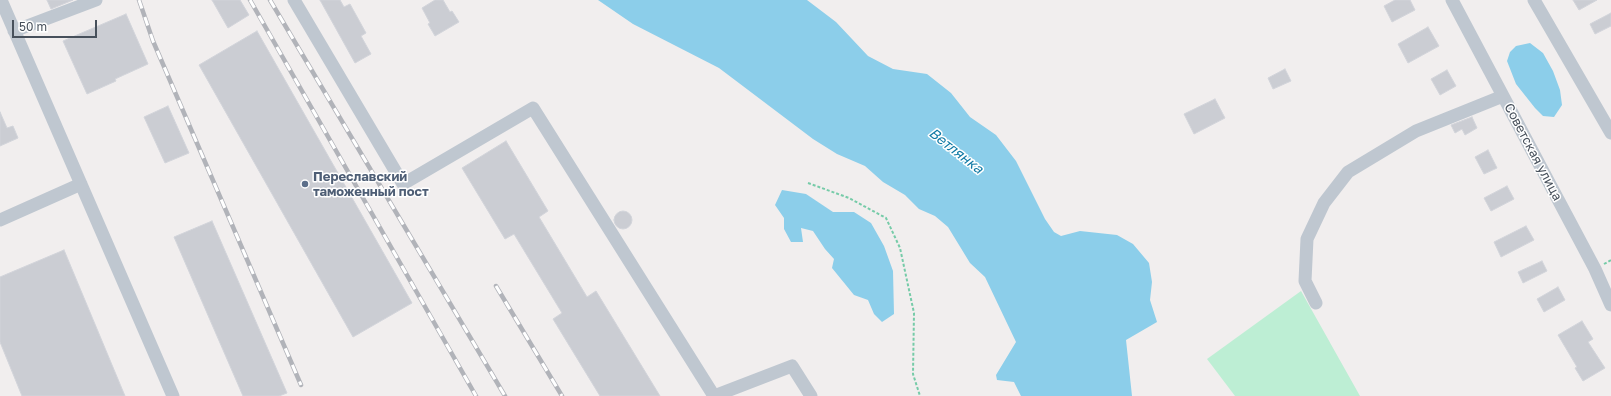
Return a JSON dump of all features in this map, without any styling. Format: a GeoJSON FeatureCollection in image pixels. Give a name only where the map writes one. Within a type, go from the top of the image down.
{"type":"FeatureCollection","features":[{"type":"Feature","properties":{"kind":"street"},"geometry":{"type":"LineString","coordinates":[[0,0],[173,396]]}},
{"type":"Feature","properties":{"kind":"street"},"geometry":{"type":"LineString","coordinates":[[14,31],[96,0]]}},
{"type":"Feature","properties":{"kind":"street"},"geometry":{"type":"LineString","coordinates":[[294,0],[403,184],[533,108],[714,396],[792,366],[811,396]]}},
{"type":"Feature","properties":{"kind":"street","name":"Советская улица"},"geometry":{"type":"LineString","coordinates":[[1452,0],[1595,269],[1611,305]]}},
{"type":"Feature","properties":{"kind":"street"},"geometry":{"type":"LineString","coordinates":[[1534,0],[1611,134]]}},
{"type":"Feature","properties":{"kind":"street"},"geometry":{"type":"LineString","coordinates":[[1316,304],[1305,281],[1307,239],[1324,203],[1348,172],[1416,131],[1503,96]]}},
{"type":"Feature","properties":{"kind":"street"},"geometry":{"type":"LineString","coordinates":[[0,220],[81,184]]}},
{"type":"Feature","properties":{"kind":"path"},"geometry":{"type":"LineString","coordinates":[[808,183],[849,198],[886,218],[900,248],[914,313],[913,374],[920,396]]}},
{"type":"Feature","properties":{"kind":"green space"},"geometry":{"type":"Polygon","coordinates":[[[1301,291],[1360,396],[1235,396],[1207,359],[1301,291]]]}},
{"type":"Feature","properties":{"kind":"water","name":"Ветлянка"},"geometry":{"type":"Polygon","coordinates":[[[598,0],[807,0],[836,22],[868,56],[893,69],[927,74],[951,93],[970,117],[996,135],[1016,161],[1045,219],[1054,232],[1061,236],[1080,231],[1117,235],[1133,244],[1149,263],[1152,282],[1150,300],[1157,322],[1126,340],[1132,396],[1021,396],[1014,382],[997,380],[996,375],[1016,342],[985,277],[970,263],[948,227],[935,216],[919,209],[905,195],[883,182],[865,166],[837,154],[813,139],[719,68],[633,24],[598,0]]]}},
{"type":"Feature","properties":{"kind":"water"},"geometry":{"type":"Polygon","coordinates":[[[1530,43],[1543,53],[1553,71],[1560,90],[1562,105],[1554,117],[1543,116],[1535,108],[1516,84],[1507,61],[1510,52],[1516,46],[1530,43]]]}},
{"type":"Feature","properties":{"kind":"water"},"geometry":{"type":"Polygon","coordinates":[[[782,190],[806,194],[833,212],[854,212],[871,223],[884,246],[893,271],[894,314],[882,322],[874,314],[868,300],[854,295],[832,268],[834,259],[813,231],[801,228],[803,242],[791,242],[784,229],[784,218],[775,205],[782,190]]]}},
{"type":"Feature","properties":{"kind":"building"},"geometry":{"type":"Polygon","coordinates":[[[47,0],[73,0],[51,9],[47,0]]]}},
{"type":"Feature","properties":{"kind":"building"},"geometry":{"type":"Polygon","coordinates":[[[212,0],[240,0],[249,15],[228,28],[212,0]]]}},
{"type":"Feature","properties":{"kind":"building"},"geometry":{"type":"Polygon","coordinates":[[[320,0],[340,0],[344,7],[350,4],[366,33],[361,36],[371,54],[355,63],[320,0]]]}},
{"type":"Feature","properties":{"kind":"building"},"geometry":{"type":"Polygon","coordinates":[[[435,0],[443,0],[450,12],[452,11],[459,22],[435,36],[428,24],[430,23],[422,8],[435,0]]]}},
{"type":"Feature","properties":{"kind":"building"},"geometry":{"type":"Polygon","coordinates":[[[1395,0],[1410,0],[1415,10],[1392,22],[1384,6],[1395,0]]]}},
{"type":"Feature","properties":{"kind":"building"},"geometry":{"type":"Polygon","coordinates":[[[1573,0],[1597,0],[1579,10],[1573,0]]]}},
{"type":"Feature","properties":{"kind":"building"},"geometry":{"type":"Polygon","coordinates":[[[1611,13],[1611,26],[1595,34],[1590,24],[1611,13]]]}},
{"type":"Feature","properties":{"kind":"building"},"geometry":{"type":"Polygon","coordinates":[[[126,14],[148,64],[87,94],[63,41],[126,14]]]}},
{"type":"Feature","properties":{"kind":"building"},"geometry":{"type":"Polygon","coordinates":[[[1428,27],[1439,46],[1408,63],[1398,44],[1428,27]]]}},
{"type":"Feature","properties":{"kind":"building","name":"Переславский таможенный пост"},"geometry":{"type":"Polygon","coordinates":[[[257,31],[412,303],[353,337],[199,65],[257,31]]]}},
{"type":"Feature","properties":{"kind":"building"},"geometry":{"type":"Polygon","coordinates":[[[1285,69],[1291,81],[1273,89],[1268,78],[1285,69]]]}},
{"type":"Feature","properties":{"kind":"building"},"geometry":{"type":"Polygon","coordinates":[[[1447,70],[1456,86],[1440,95],[1431,79],[1447,70]]]}},
{"type":"Feature","properties":{"kind":"building"},"geometry":{"type":"Polygon","coordinates":[[[1215,99],[1225,118],[1194,134],[1184,114],[1215,99]]]}},
{"type":"Feature","properties":{"kind":"building"},"geometry":{"type":"Polygon","coordinates":[[[168,106],[189,153],[165,163],[144,117],[168,106]]]}},
{"type":"Feature","properties":{"kind":"building"},"geometry":{"type":"Polygon","coordinates":[[[0,112],[7,128],[13,126],[18,138],[0,146],[0,112]]]}},
{"type":"Feature","properties":{"kind":"building"},"geometry":{"type":"Polygon","coordinates":[[[1472,117],[1477,128],[1465,135],[1462,129],[1455,133],[1451,125],[1472,117]]]}},
{"type":"Feature","properties":{"kind":"building"},"geometry":{"type":"Polygon","coordinates":[[[506,141],[548,211],[539,217],[587,297],[596,291],[660,396],[600,396],[553,319],[562,313],[514,234],[505,239],[462,168],[506,141]]]}},
{"type":"Feature","properties":{"kind":"building"},"geometry":{"type":"Polygon","coordinates":[[[1488,150],[1497,168],[1484,174],[1475,157],[1488,150]]]}},
{"type":"Feature","properties":{"kind":"building"},"geometry":{"type":"Polygon","coordinates":[[[1507,186],[1514,199],[1491,211],[1484,198],[1507,186]]]}},
{"type":"Feature","properties":{"kind":"building"},"geometry":{"type":"Polygon","coordinates":[[[623,211],[629,214],[632,220],[629,226],[623,229],[617,226],[614,220],[617,214],[623,211]]]}},
{"type":"Feature","properties":{"kind":"building"},"geometry":{"type":"Polygon","coordinates":[[[212,221],[287,393],[279,396],[243,396],[174,237],[212,221]]]}},
{"type":"Feature","properties":{"kind":"building"},"geometry":{"type":"Polygon","coordinates":[[[1526,226],[1534,240],[1501,257],[1494,242],[1526,226]]]}},
{"type":"Feature","properties":{"kind":"building"},"geometry":{"type":"Polygon","coordinates":[[[64,250],[125,396],[22,396],[0,342],[0,277],[64,250]]]}},
{"type":"Feature","properties":{"kind":"building"},"geometry":{"type":"Polygon","coordinates":[[[1542,261],[1547,271],[1523,283],[1518,272],[1542,261]]]}},
{"type":"Feature","properties":{"kind":"building"},"geometry":{"type":"Polygon","coordinates":[[[1558,287],[1565,300],[1544,312],[1537,299],[1558,287]]]}},
{"type":"Feature","properties":{"kind":"building"},"geometry":{"type":"Polygon","coordinates":[[[1582,321],[1593,339],[1588,342],[1605,368],[1583,381],[1575,368],[1577,367],[1558,335],[1582,321]]]}},
{"type":"Feature","properties":{"kind":"railway"},"geometry":{"type":"LineString","coordinates":[[139,0],[153,41],[301,385]]}},
{"type":"Feature","properties":{"kind":"railway"},"geometry":{"type":"LineString","coordinates":[[250,0],[476,396]]}},
{"type":"Feature","properties":{"kind":"railway"},"geometry":{"type":"LineString","coordinates":[[270,0],[505,396]]}},
{"type":"Feature","properties":{"kind":"railway"},"geometry":{"type":"LineString","coordinates":[[496,286],[562,396]]}},
{"type":"Feature","properties":{"kind":"place","name":"Переславский таможенный пост"},"geometry":{"type":"Point","coordinates":[305,184]}}]}
